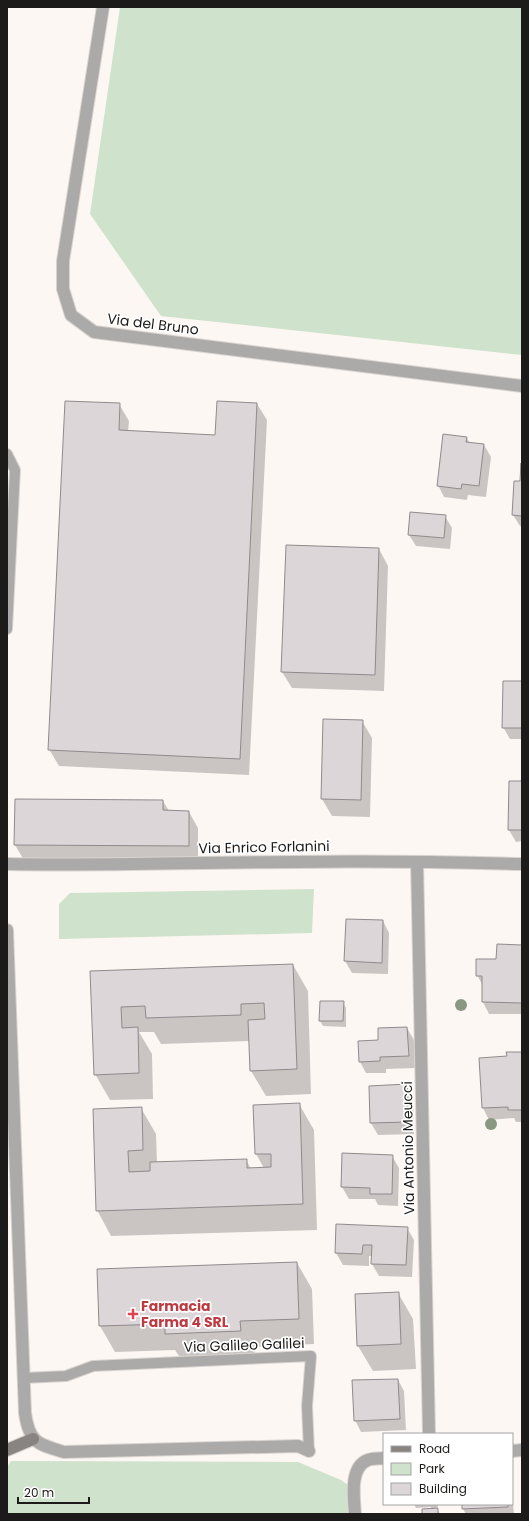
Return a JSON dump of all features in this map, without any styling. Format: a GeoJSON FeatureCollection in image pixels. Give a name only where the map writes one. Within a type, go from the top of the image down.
{"type":"FeatureCollection","features":[{"type":"Feature","properties":{"kind":"main road"},"geometry":{"type":"LineString","coordinates":[[7,1450],[34,1439]]}},
{"type":"Feature","properties":{"kind":"street","name":"Via del Bruno"},"geometry":{"type":"LineString","coordinates":[[104,7],[63,261],[63,289],[71,315],[94,332],[522,386]]}},
{"type":"Feature","properties":{"kind":"street","name":"Via Enrico Forlanini"},"geometry":{"type":"LineString","coordinates":[[7,864],[53,865],[417,862],[522,864]]}},
{"type":"Feature","properties":{"kind":"street","name":"Via Antonio Meucci"},"geometry":{"type":"LineString","coordinates":[[417,862],[430,1433]]}},
{"type":"Feature","properties":{"kind":"street"},"geometry":{"type":"LineString","coordinates":[[7,930],[24,1378],[27,1426],[34,1439]]}},
{"type":"Feature","properties":{"kind":"street","name":"Via Galileo Galilei"},"geometry":{"type":"LineString","coordinates":[[34,1439],[43,1446],[64,1452],[298,1446],[309,1451]]}},
{"type":"Feature","properties":{"kind":"street"},"geometry":{"type":"LineString","coordinates":[[355,1514],[354,1485],[355,1477],[360,1465],[368,1460],[383,1458]]}},
{"type":"Feature","properties":{"kind":"lane"},"geometry":{"type":"LineString","coordinates":[[7,454],[14,470],[7,629]]}},
{"type":"Feature","properties":{"kind":"lane","name":"Via Galileo Galilei"},"geometry":{"type":"LineString","coordinates":[[24,1378],[66,1376],[93,1366],[311,1356],[308,1406],[309,1451]]}},
{"type":"Feature","properties":{"kind":"green space"},"geometry":{"type":"Polygon","coordinates":[[[120,7],[522,7],[522,355],[161,316],[90,214],[120,7]]]}},
{"type":"Feature","properties":{"kind":"green space"},"geometry":{"type":"Polygon","coordinates":[[[314,889],[312,933],[59,939],[59,904],[70,893],[314,889]]]}},
{"type":"Feature","properties":{"kind":"green space"},"geometry":{"type":"Polygon","coordinates":[[[11,1461],[298,1462],[341,1480],[355,1490],[357,1514],[7,1514],[7,1467],[11,1461]]]}},
{"type":"Feature","properties":{"kind":"building"},"geometry":{"type":"Polygon","coordinates":[[[65,401],[120,403],[119,430],[215,435],[217,401],[257,403],[240,759],[48,750],[65,401]]]}},
{"type":"Feature","properties":{"kind":"building"},"geometry":{"type":"Polygon","coordinates":[[[443,434],[467,437],[466,442],[484,444],[479,486],[462,484],[461,489],[437,486],[443,434]]]}},
{"type":"Feature","properties":{"kind":"building"},"geometry":{"type":"Polygon","coordinates":[[[521,463],[522,516],[512,515],[514,481],[520,481],[521,463]]]}},
{"type":"Feature","properties":{"kind":"building"},"geometry":{"type":"Polygon","coordinates":[[[410,512],[446,515],[444,538],[408,535],[410,512]]]}},
{"type":"Feature","properties":{"kind":"building"},"geometry":{"type":"Polygon","coordinates":[[[286,545],[379,548],[375,675],[281,672],[286,545]]]}},
{"type":"Feature","properties":{"kind":"building"},"geometry":{"type":"Polygon","coordinates":[[[503,681],[522,681],[522,728],[502,728],[503,681]]]}},
{"type":"Feature","properties":{"kind":"building"},"geometry":{"type":"Polygon","coordinates":[[[323,719],[363,720],[361,800],[321,799],[323,719]]]}},
{"type":"Feature","properties":{"kind":"building"},"geometry":{"type":"Polygon","coordinates":[[[509,781],[522,781],[522,830],[508,830],[509,781]]]}},
{"type":"Feature","properties":{"kind":"building"},"geometry":{"type":"Polygon","coordinates":[[[15,799],[163,800],[163,810],[189,811],[189,846],[14,845],[15,799]]]}},
{"type":"Feature","properties":{"kind":"building"},"geometry":{"type":"Polygon","coordinates":[[[346,919],[383,920],[382,963],[344,961],[346,919]]]}},
{"type":"Feature","properties":{"kind":"building"},"geometry":{"type":"Polygon","coordinates":[[[497,944],[522,945],[522,1003],[482,1002],[482,976],[476,976],[476,959],[496,959],[497,944]]]}},
{"type":"Feature","properties":{"kind":"building"},"geometry":{"type":"Polygon","coordinates":[[[293,964],[297,1069],[250,1071],[248,1020],[265,1019],[264,1003],[241,1004],[241,1015],[146,1018],[145,1006],[121,1007],[122,1028],[138,1027],[139,1073],[94,1075],[90,971],[293,964]]]}},
{"type":"Feature","properties":{"kind":"building"},"geometry":{"type":"Polygon","coordinates":[[[320,1001],[344,1001],[343,1021],[319,1021],[320,1001]]]}},
{"type":"Feature","properties":{"kind":"building"},"geometry":{"type":"Polygon","coordinates":[[[407,1027],[409,1056],[380,1057],[380,1061],[359,1062],[358,1041],[378,1040],[378,1028],[407,1027]]]}},
{"type":"Feature","properties":{"kind":"building"},"geometry":{"type":"Polygon","coordinates":[[[506,1052],[522,1052],[522,1110],[508,1110],[508,1107],[482,1108],[479,1058],[507,1056],[506,1052]]]}},
{"type":"Feature","properties":{"kind":"building"},"geometry":{"type":"Polygon","coordinates":[[[407,1084],[408,1122],[370,1123],[369,1086],[407,1084]]]}},
{"type":"Feature","properties":{"kind":"building"},"geometry":{"type":"Polygon","coordinates":[[[300,1103],[303,1204],[96,1211],[93,1109],[142,1107],[143,1150],[128,1151],[129,1172],[150,1171],[150,1162],[247,1159],[247,1168],[271,1167],[271,1154],[255,1154],[253,1105],[300,1103]]]}},
{"type":"Feature","properties":{"kind":"building"},"geometry":{"type":"Polygon","coordinates":[[[342,1153],[393,1155],[392,1194],[370,1194],[370,1188],[341,1187],[342,1153]]]}},
{"type":"Feature","properties":{"kind":"building"},"geometry":{"type":"Polygon","coordinates":[[[336,1224],[408,1227],[406,1265],[371,1264],[372,1245],[363,1245],[362,1254],[335,1253],[336,1224]]]}},
{"type":"Feature","properties":{"kind":"building"},"geometry":{"type":"Polygon","coordinates":[[[297,1262],[299,1319],[240,1321],[241,1331],[165,1334],[165,1324],[99,1326],[97,1269],[297,1262]]]}},
{"type":"Feature","properties":{"kind":"building"},"geometry":{"type":"Polygon","coordinates":[[[399,1292],[401,1344],[357,1346],[355,1294],[399,1292]]]}},
{"type":"Feature","properties":{"kind":"building"},"geometry":{"type":"Polygon","coordinates":[[[398,1379],[400,1419],[354,1421],[352,1380],[398,1379]]]}},
{"type":"Feature","properties":{"kind":"building"},"geometry":{"type":"Polygon","coordinates":[[[462,1505],[508,1505],[508,1507],[462,1509],[462,1505]]]}},
{"type":"Feature","properties":{"kind":"building"},"geometry":{"type":"Polygon","coordinates":[[[438,1508],[438,1514],[422,1514],[422,1509],[438,1508]]]}},
{"type":"Feature","properties":{"kind":"place","name":"Farmacia Farma 4 SRL"},"geometry":{"type":"Point","coordinates":[133,1314]}}]}
